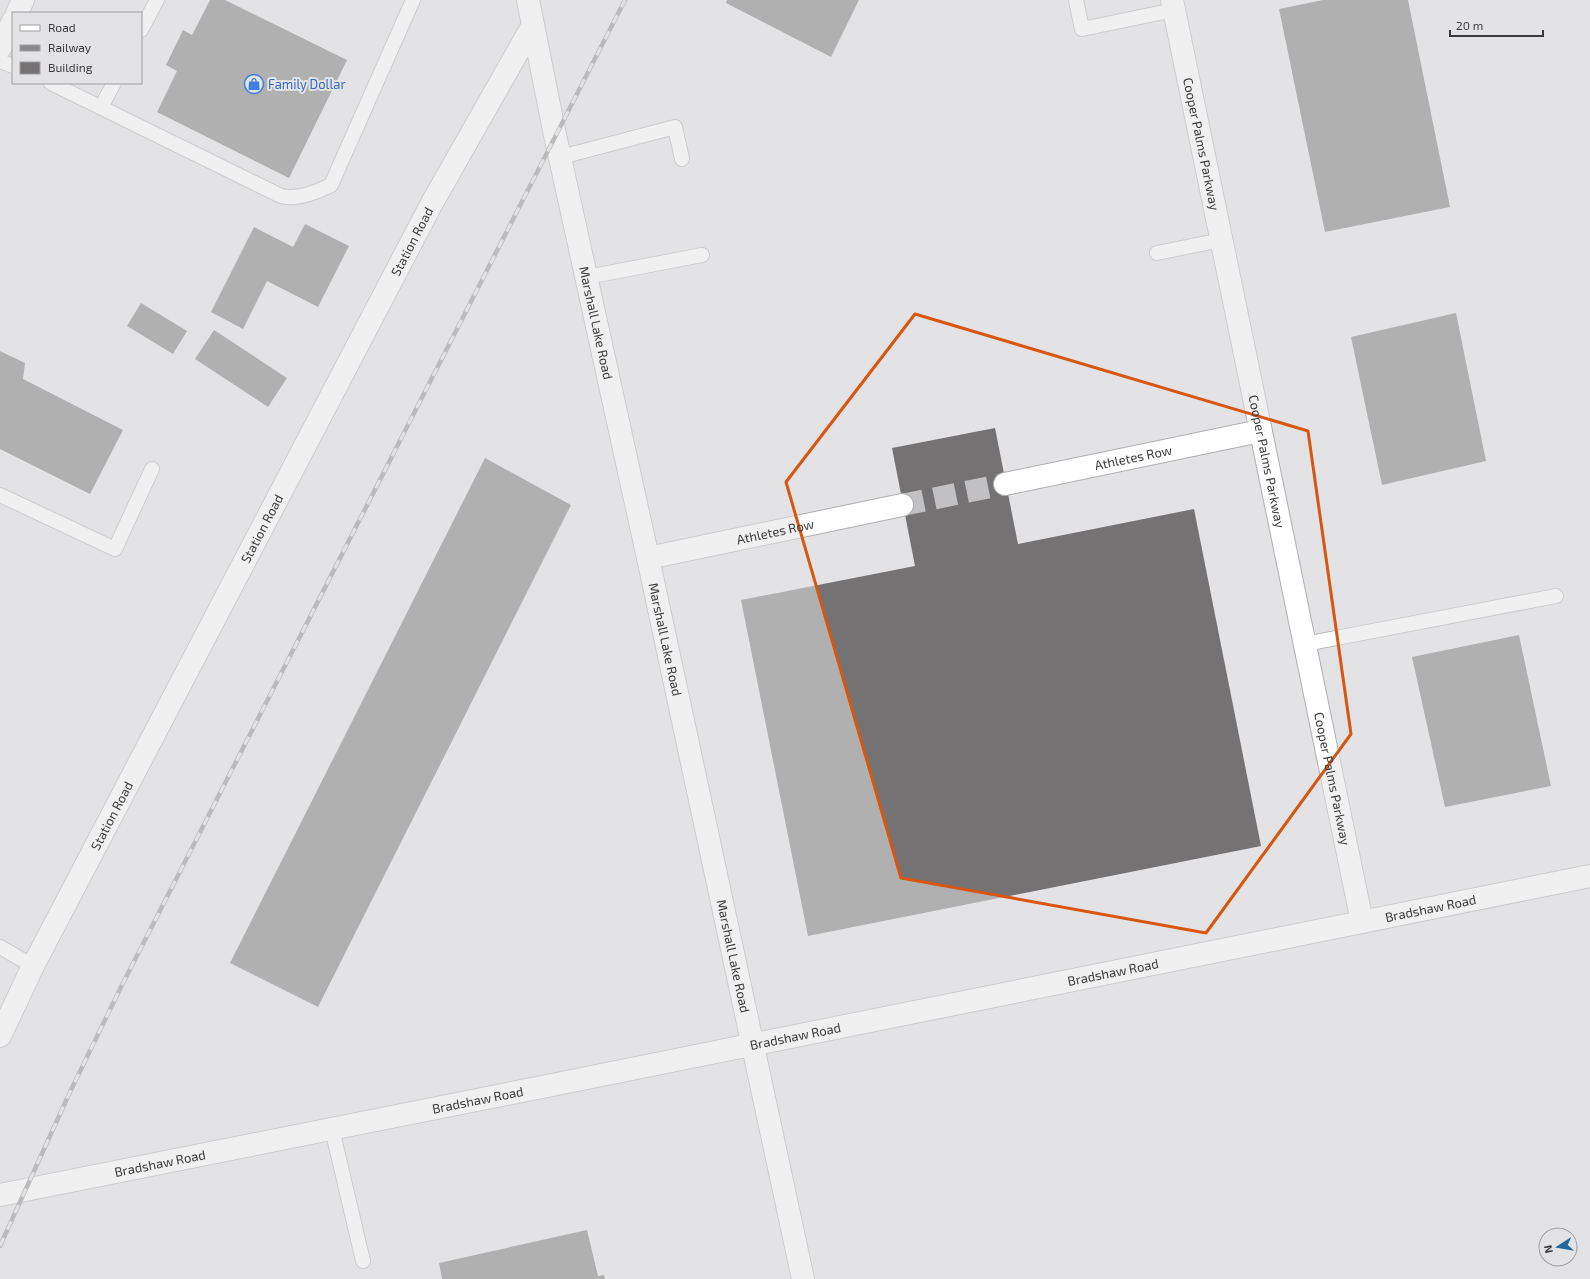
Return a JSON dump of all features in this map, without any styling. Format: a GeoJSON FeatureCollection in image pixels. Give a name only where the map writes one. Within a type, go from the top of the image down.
{"type":"FeatureCollection","features":[{"type":"Feature","properties":{"kind":"street"},"geometry":{"type":"LineString","coordinates":[[17,12],[23,0]]}},
{"type":"Feature","properties":{"kind":"street","name":"Marshall Lake Road"},"geometry":{"type":"LineString","coordinates":[[528,0],[803,1279]]}},
{"type":"Feature","properties":{"kind":"street","name":"Cooper Palms Parkway"},"geometry":{"type":"LineString","coordinates":[[1173,5],[1362,922]]}},
{"type":"Feature","properties":{"kind":"street"},"geometry":{"type":"LineString","coordinates":[[0,48],[12,23]]}},
{"type":"Feature","properties":{"kind":"street","name":"Station Road"},"geometry":{"type":"LineString","coordinates":[[0,1036],[33,966],[432,203],[533,25]]}},
{"type":"Feature","properties":{"kind":"street","name":"Athletes Row"},"geometry":{"type":"LineString","coordinates":[[1005,484],[1260,431]]}},
{"type":"Feature","properties":{"kind":"street","name":"Athletes Row"},"geometry":{"type":"LineString","coordinates":[[648,558],[902,505]]}},
{"type":"Feature","properties":{"kind":"street","name":"Bradshaw Road"},"geometry":{"type":"LineString","coordinates":[[0,1195],[1590,876]]}},
{"type":"Feature","properties":{"kind":"lane"},"geometry":{"type":"LineString","coordinates":[[142,28],[157,0]]}},
{"type":"Feature","properties":{"kind":"lane"},"geometry":{"type":"LineString","coordinates":[[53,84],[281,196],[288,198],[320,191],[331,185],[413,0]]}},
{"type":"Feature","properties":{"kind":"lane"},"geometry":{"type":"LineString","coordinates":[[1076,0],[1082,28],[1173,5]]}},
{"type":"Feature","properties":{"kind":"lane"},"geometry":{"type":"LineString","coordinates":[[0,60],[12,66]]}},
{"type":"Feature","properties":{"kind":"lane"},"geometry":{"type":"LineString","coordinates":[[101,108],[113,84]]}},
{"type":"Feature","properties":{"kind":"lane"},"geometry":{"type":"LineString","coordinates":[[561,157],[675,127],[682,159]]}},
{"type":"Feature","properties":{"kind":"lane"},"geometry":{"type":"LineString","coordinates":[[1157,253],[1221,240]]}},
{"type":"Feature","properties":{"kind":"lane"},"geometry":{"type":"LineString","coordinates":[[587,277],[702,255]]}},
{"type":"Feature","properties":{"kind":"lane"},"geometry":{"type":"LineString","coordinates":[[0,495],[115,549],[152,469]]}},
{"type":"Feature","properties":{"kind":"lane"},"geometry":{"type":"LineString","coordinates":[[1305,644],[1556,596]]}},
{"type":"Feature","properties":{"kind":"lane"},"geometry":{"type":"LineString","coordinates":[[0,947],[33,966]]}},
{"type":"Feature","properties":{"kind":"lane"},"geometry":{"type":"LineString","coordinates":[[332,1129],[363,1261]]}},
{"type":"Feature","properties":{"kind":"highlighted area"},"geometry":{"type":"Polygon","coordinates":[[[915,314],[1308,431],[1351,734],[1206,933],[901,878],[786,482],[915,314]]]}},
{"type":"Feature","properties":{"kind":"building"},"geometry":{"type":"Polygon","coordinates":[[[210,0],[225,0],[347,60],[289,178],[157,112],[177,71],[166,65],[183,30],[192,35],[210,0]]]}},
{"type":"Feature","properties":{"kind":"building"},"geometry":{"type":"Polygon","coordinates":[[[727,0],[859,0],[831,57],[726,3],[727,0]]]}},
{"type":"Feature","properties":{"kind":"building"},"geometry":{"type":"Polygon","coordinates":[[[1323,0],[1408,0],[1450,207],[1325,232],[1279,9],[1323,0]]]}},
{"type":"Feature","properties":{"kind":"building"},"geometry":{"type":"Polygon","coordinates":[[[305,224],[349,246],[318,307],[267,281],[243,329],[211,312],[254,227],[293,247],[305,224]]]}},
{"type":"Feature","properties":{"kind":"building"},"geometry":{"type":"Polygon","coordinates":[[[141,303],[187,331],[173,354],[127,326],[141,303]]]}},
{"type":"Feature","properties":{"kind":"building"},"geometry":{"type":"Polygon","coordinates":[[[1456,313],[1486,461],[1382,485],[1351,337],[1456,313]]]}},
{"type":"Feature","properties":{"kind":"building"},"geometry":{"type":"Polygon","coordinates":[[[214,330],[287,378],[268,407],[195,359],[214,330]]]}},
{"type":"Feature","properties":{"kind":"building"},"geometry":{"type":"Polygon","coordinates":[[[0,351],[25,363],[23,379],[123,430],[90,494],[0,449],[0,351]]]}},
{"type":"Feature","properties":{"kind":"building"},"geometry":{"type":"Polygon","coordinates":[[[995,428],[1018,544],[1194,509],[1261,846],[808,936],[741,600],[915,566],[892,448],[995,428]]]}},
{"type":"Feature","properties":{"kind":"building"},"geometry":{"type":"Polygon","coordinates":[[[485,458],[571,505],[318,1007],[230,963],[485,458]]]}},
{"type":"Feature","properties":{"kind":"building"},"geometry":{"type":"Polygon","coordinates":[[[1519,635],[1551,786],[1445,807],[1412,657],[1519,635]]]}},
{"type":"Feature","properties":{"kind":"building"},"geometry":{"type":"Polygon","coordinates":[[[587,1230],[598,1276],[604,1275],[605,1279],[442,1279],[439,1263],[587,1230]]]}},
{"type":"Feature","properties":{"kind":"tunnel"},"geometry":{"type":"LineString","coordinates":[[902,505],[1005,484]]}},
{"type":"Feature","properties":{"kind":"railway"},"geometry":{"type":"LineString","coordinates":[[0,1246],[70,1092],[121,987],[625,0]]}},
{"type":"Feature","properties":{"kind":"place","name":"Family Dollar"},"geometry":{"type":"Point","coordinates":[254,84]}}]}
